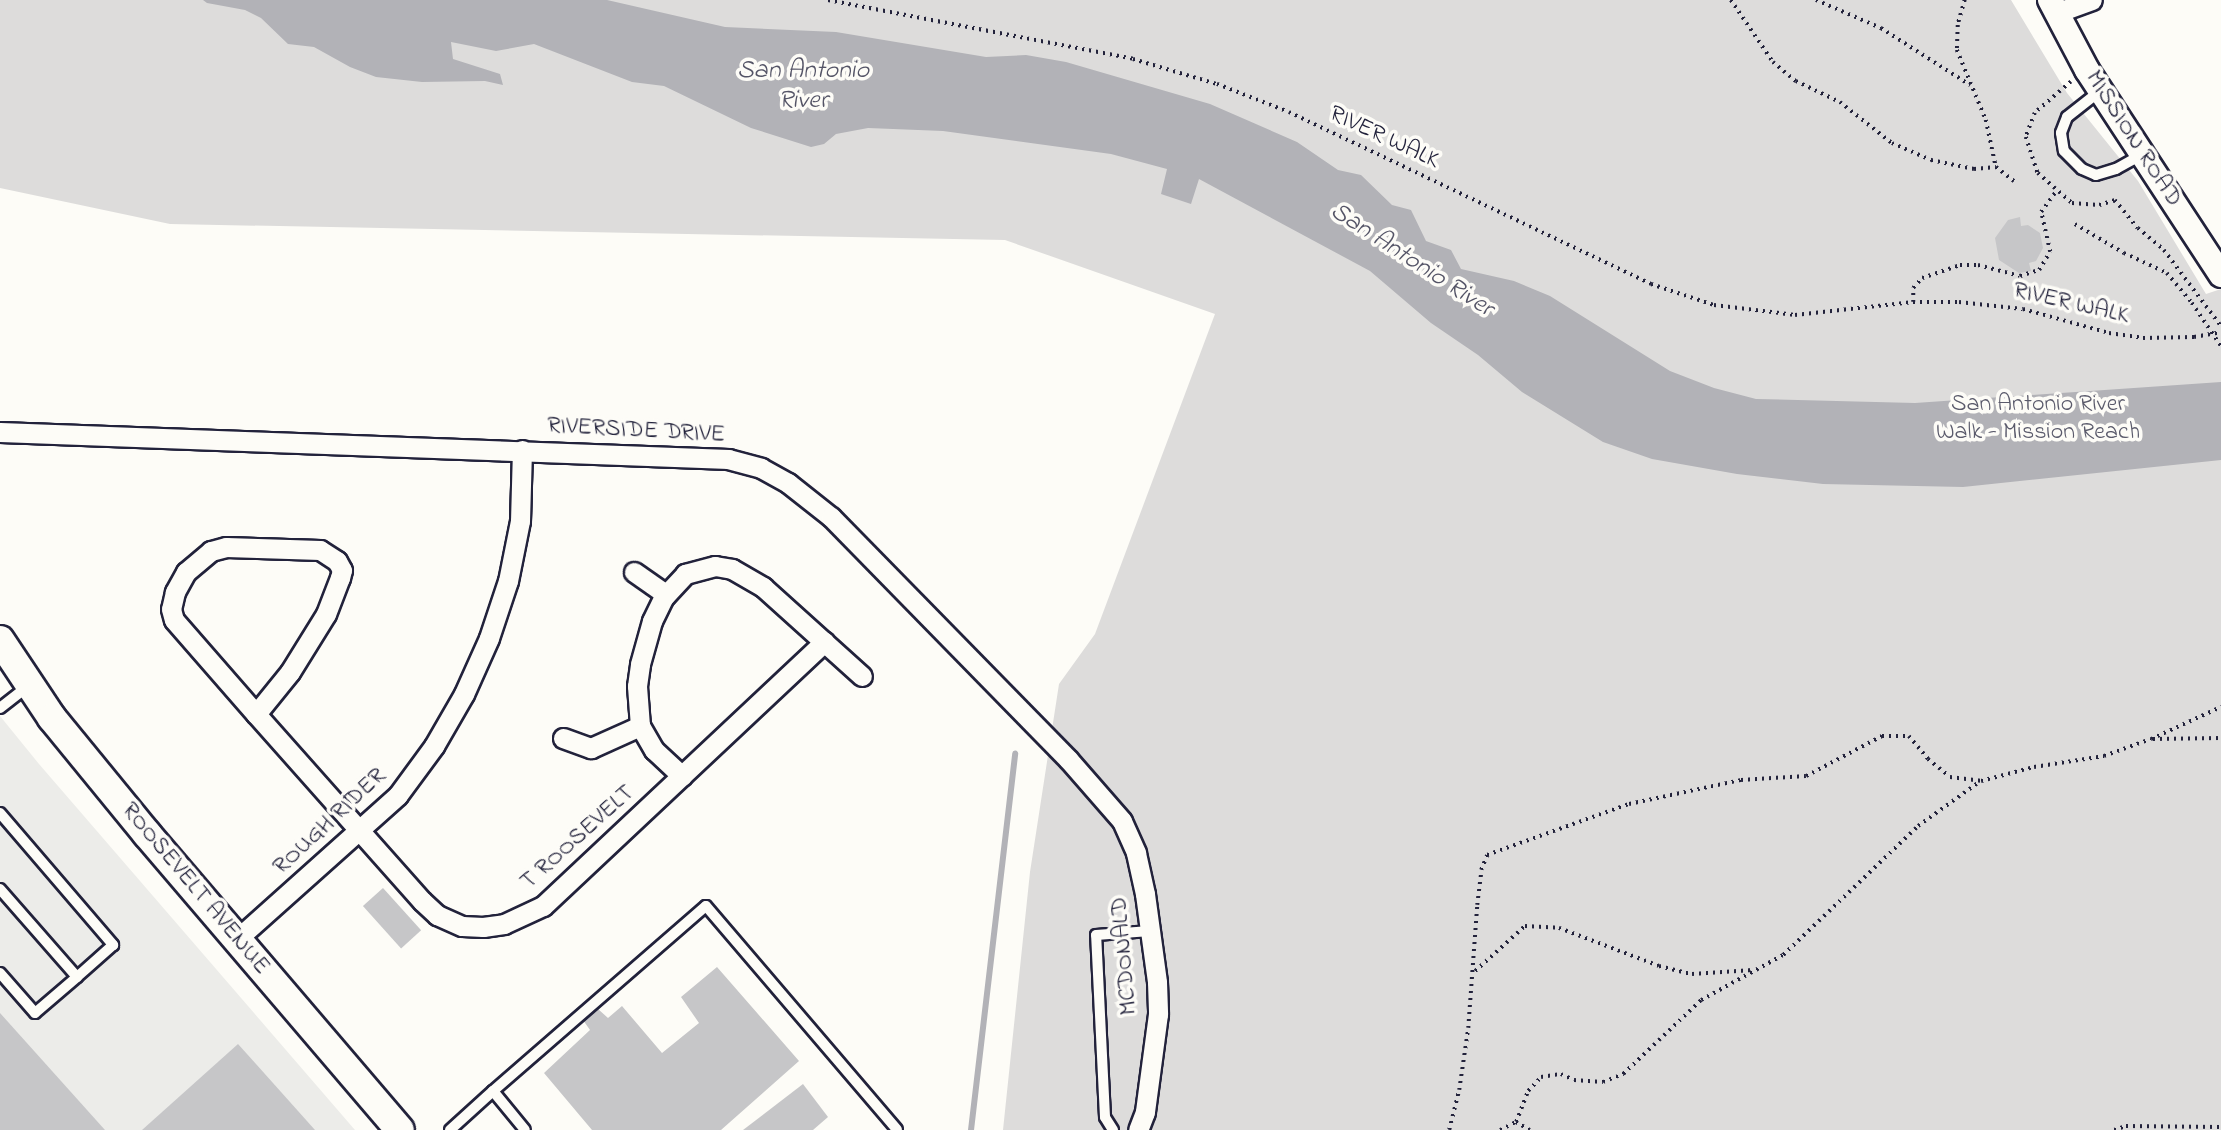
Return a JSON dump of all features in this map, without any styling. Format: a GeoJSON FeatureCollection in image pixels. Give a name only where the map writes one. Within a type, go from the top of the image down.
{"type":"FeatureCollection","features":[{"type":"Feature","properties":{"kind":"main road","name":"ROOSEVELT AVENUE"},"geometry":{"type":"LineString","coordinates":[[0,640],[29,685],[146,834],[400,1130]]}},
{"type":"Feature","properties":{"kind":"street"},"geometry":{"type":"LineString","coordinates":[[2053,6],[2092,0]]}},
{"type":"Feature","properties":{"kind":"street","name":"MISSION ROAD"},"geometry":{"type":"LineString","coordinates":[[2053,6],[2101,91],[2221,275]]}},
{"type":"Feature","properties":{"kind":"street","name":"RIVERSIDE DRIVE"},"geometry":{"type":"LineString","coordinates":[[0,432],[728,459],[761,468],[788,483],[831,517],[1068,759],[1122,821]]}},
{"type":"Feature","properties":{"kind":"street","name":"ROUGH RIDER"},"geometry":{"type":"LineString","coordinates":[[236,940],[398,795],[434,746],[464,694],[489,638],[508,581],[520,522],[522,450]]}},
{"type":"Feature","properties":{"kind":"street","name":"T ROOSEVELT"},"geometry":{"type":"LineString","coordinates":[[256,714],[290,672],[331,602],[342,570],[337,561],[320,550],[226,547],[211,551],[186,572],[175,592],[171,609],[174,620],[256,714],[360,831],[438,915],[462,926],[504,925],[542,906],[824,642]]}},
{"type":"Feature","properties":{"kind":"street"},"geometry":{"type":"LineString","coordinates":[[682,776],[654,750],[640,726],[636,710],[640,664],[652,621],[666,594],[694,569],[715,566],[732,569],[763,587],[862,676]]}},
{"type":"Feature","properties":{"kind":"street"},"geometry":{"type":"LineString","coordinates":[[634,572],[666,594]]}},
{"type":"Feature","properties":{"kind":"street"},"geometry":{"type":"LineString","coordinates":[[563,738],[591,748],[640,726]]}},
{"type":"Feature","properties":{"kind":"street","name":"MCDONALD"},"geometry":{"type":"LineString","coordinates":[[1122,821],[1136,853],[1150,931],[1158,1014],[1145,1112],[1138,1130]]}},
{"type":"Feature","properties":{"kind":"lane"},"geometry":{"type":"LineString","coordinates":[[2101,91],[2067,117],[2062,133],[2064,151],[2081,169],[2096,176],[2116,169],[2141,155]]}},
{"type":"Feature","properties":{"kind":"lane"},"geometry":{"type":"LineString","coordinates":[[0,708],[29,685]]}},
{"type":"Feature","properties":{"kind":"lane"},"geometry":{"type":"LineString","coordinates":[[0,813],[113,945],[35,1013],[0,973]]}},
{"type":"Feature","properties":{"kind":"lane"},"geometry":{"type":"LineString","coordinates":[[0,889],[77,976]]}},
{"type":"Feature","properties":{"kind":"lane"},"geometry":{"type":"LineString","coordinates":[[450,1130],[706,906],[897,1130]]}},
{"type":"Feature","properties":{"kind":"lane"},"geometry":{"type":"LineString","coordinates":[[1113,1130],[1105,1117],[1096,935],[1150,931]]}},
{"type":"Feature","properties":{"kind":"lane"},"geometry":{"type":"LineString","coordinates":[[493,1091],[525,1130]]}},
{"type":"Feature","properties":{"kind":"path","name":"RIVER WALK"},"geometry":{"type":"LineString","coordinates":[[828,0],[1133,60],[1217,83],[1280,108],[1651,284],[1692,299],[1756,313],[1795,315],[1913,302],[2005,306],[2109,333],[2143,338],[2194,337],[2221,332]]}},
{"type":"Feature","properties":{"kind":"path"},"geometry":{"type":"LineString","coordinates":[[1731,0],[1773,62],[1796,81],[1840,102],[1892,143],[1931,160],[1974,169],[1996,167]]}},
{"type":"Feature","properties":{"kind":"path"},"geometry":{"type":"LineString","coordinates":[[1816,0],[1881,28],[1972,86]]}},
{"type":"Feature","properties":{"kind":"path"},"geometry":{"type":"LineString","coordinates":[[1965,0],[1958,24],[1957,50],[1986,120],[1996,167],[2014,181]]}},
{"type":"Feature","properties":{"kind":"path","name":"RIVER WALK"},"geometry":{"type":"LineString","coordinates":[[1913,302],[1913,288],[1922,278],[1960,265],[1978,265],[2020,276],[2039,270],[2050,252],[2040,212],[2056,191]]}},
{"type":"Feature","properties":{"kind":"path"},"geometry":{"type":"LineString","coordinates":[[2075,224],[2124,253],[2167,273],[2192,303],[2221,346]]}},
{"type":"Feature","properties":{"kind":"path"},"geometry":{"type":"LineString","coordinates":[[2200,295],[2221,326]]}},
{"type":"Feature","properties":{"kind":"path"},"geometry":{"type":"LineString","coordinates":[[1449,1130],[1459,1090],[1473,973],[1481,870],[1487,855],[1507,845],[1629,804],[1741,780],[1807,776],[1882,736],[1909,736],[1928,759],[1950,778],[1981,781],[2034,767],[2104,756],[2151,739],[2221,706]]}},
{"type":"Feature","properties":{"kind":"path"},"geometry":{"type":"LineString","coordinates":[[2151,739],[2221,738]]}},
{"type":"Feature","properties":{"kind":"path"},"geometry":{"type":"LineString","coordinates":[[1503,1129],[1516,1122],[1528,1091],[1542,1077],[1561,1074],[1574,1080],[1603,1082],[1623,1074],[1701,1000],[1783,954],[1918,826],[1981,781]]}},
{"type":"Feature","properties":{"kind":"path"},"geometry":{"type":"LineString","coordinates":[[1473,973],[1525,926],[1559,928],[1647,962],[1692,974],[1756,970]]}},
{"type":"Feature","properties":{"kind":"path"},"geometry":{"type":"LineString","coordinates":[[1516,1122],[1530,1130]]}},
{"type":"Feature","properties":{"kind":"path"},"geometry":{"type":"LineString","coordinates":[[2114,1130],[2126,1126],[2221,1127]]}},
{"type":"Feature","properties":{"kind":"shaded area"},"geometry":{"type":"Polygon","coordinates":[[[0,716],[39,764],[355,1130],[0,1130],[0,716]]]}},
{"type":"Feature","properties":{"kind":"green space","name":"San Antonio River Walk - Mission Reach"},"geometry":{"type":"Polygon","coordinates":[[[0,0],[2011,0],[2067,93],[2138,181],[2206,294],[2221,289],[2221,1130],[1003,1130],[1030,872],[1059,684],[1095,634],[1215,314],[1005,240],[170,224],[0,188],[0,0]]]}},
{"type":"Feature","properties":{"kind":"water","name":"San Antonio River"},"geometry":{"type":"Polygon","coordinates":[[[203,0],[607,0],[725,27],[836,32],[986,57],[1026,55],[1066,62],[1210,104],[1297,142],[1338,170],[1361,175],[1392,205],[1411,210],[1426,241],[1451,250],[1461,269],[1514,281],[1550,296],[1670,371],[1714,388],[1756,399],[1915,403],[2221,382],[2221,460],[1963,487],[1823,484],[1737,474],[1652,459],[1603,442],[1522,392],[1478,355],[1431,323],[1370,271],[1199,179],[1191,204],[1161,194],[1167,169],[1111,154],[943,131],[868,128],[836,134],[824,144],[811,147],[751,128],[664,86],[632,82],[534,44],[496,51],[451,42],[453,59],[500,74],[503,85],[485,81],[422,82],[376,77],[350,67],[314,47],[288,44],[261,18],[245,10],[203,0]]]}},
{"type":"Feature","properties":{"kind":"building"},"geometry":{"type":"Polygon","coordinates":[[[2020,217],[2021,226],[2028,225],[2040,233],[2043,248],[2036,261],[2029,263],[2031,271],[2019,273],[1999,260],[1995,238],[2008,220],[2020,217]]]}},
{"type":"Feature","properties":{"kind":"building"},"geometry":{"type":"Polygon","coordinates":[[[383,888],[421,930],[401,948],[363,906],[383,888]]]}},
{"type":"Feature","properties":{"kind":"building"},"geometry":{"type":"Polygon","coordinates":[[[717,967],[799,1061],[721,1130],[592,1130],[544,1073],[590,1030],[583,1020],[598,1009],[608,1018],[622,1006],[662,1053],[699,1023],[681,997],[717,967]]]}},
{"type":"Feature","properties":{"kind":"building"},"geometry":{"type":"Polygon","coordinates":[[[0,1013],[105,1130],[0,1130],[0,1013]]]}},
{"type":"Feature","properties":{"kind":"building"},"geometry":{"type":"Polygon","coordinates":[[[238,1044],[315,1130],[142,1130],[238,1044]]]}},
{"type":"Feature","properties":{"kind":"building"},"geometry":{"type":"Polygon","coordinates":[[[803,1084],[828,1117],[813,1130],[743,1130],[803,1084]]]}},
{"type":"Feature","properties":{"kind":"waterway"},"geometry":{"type":"LineString","coordinates":[[971,1130],[1015,754]]}}]}
